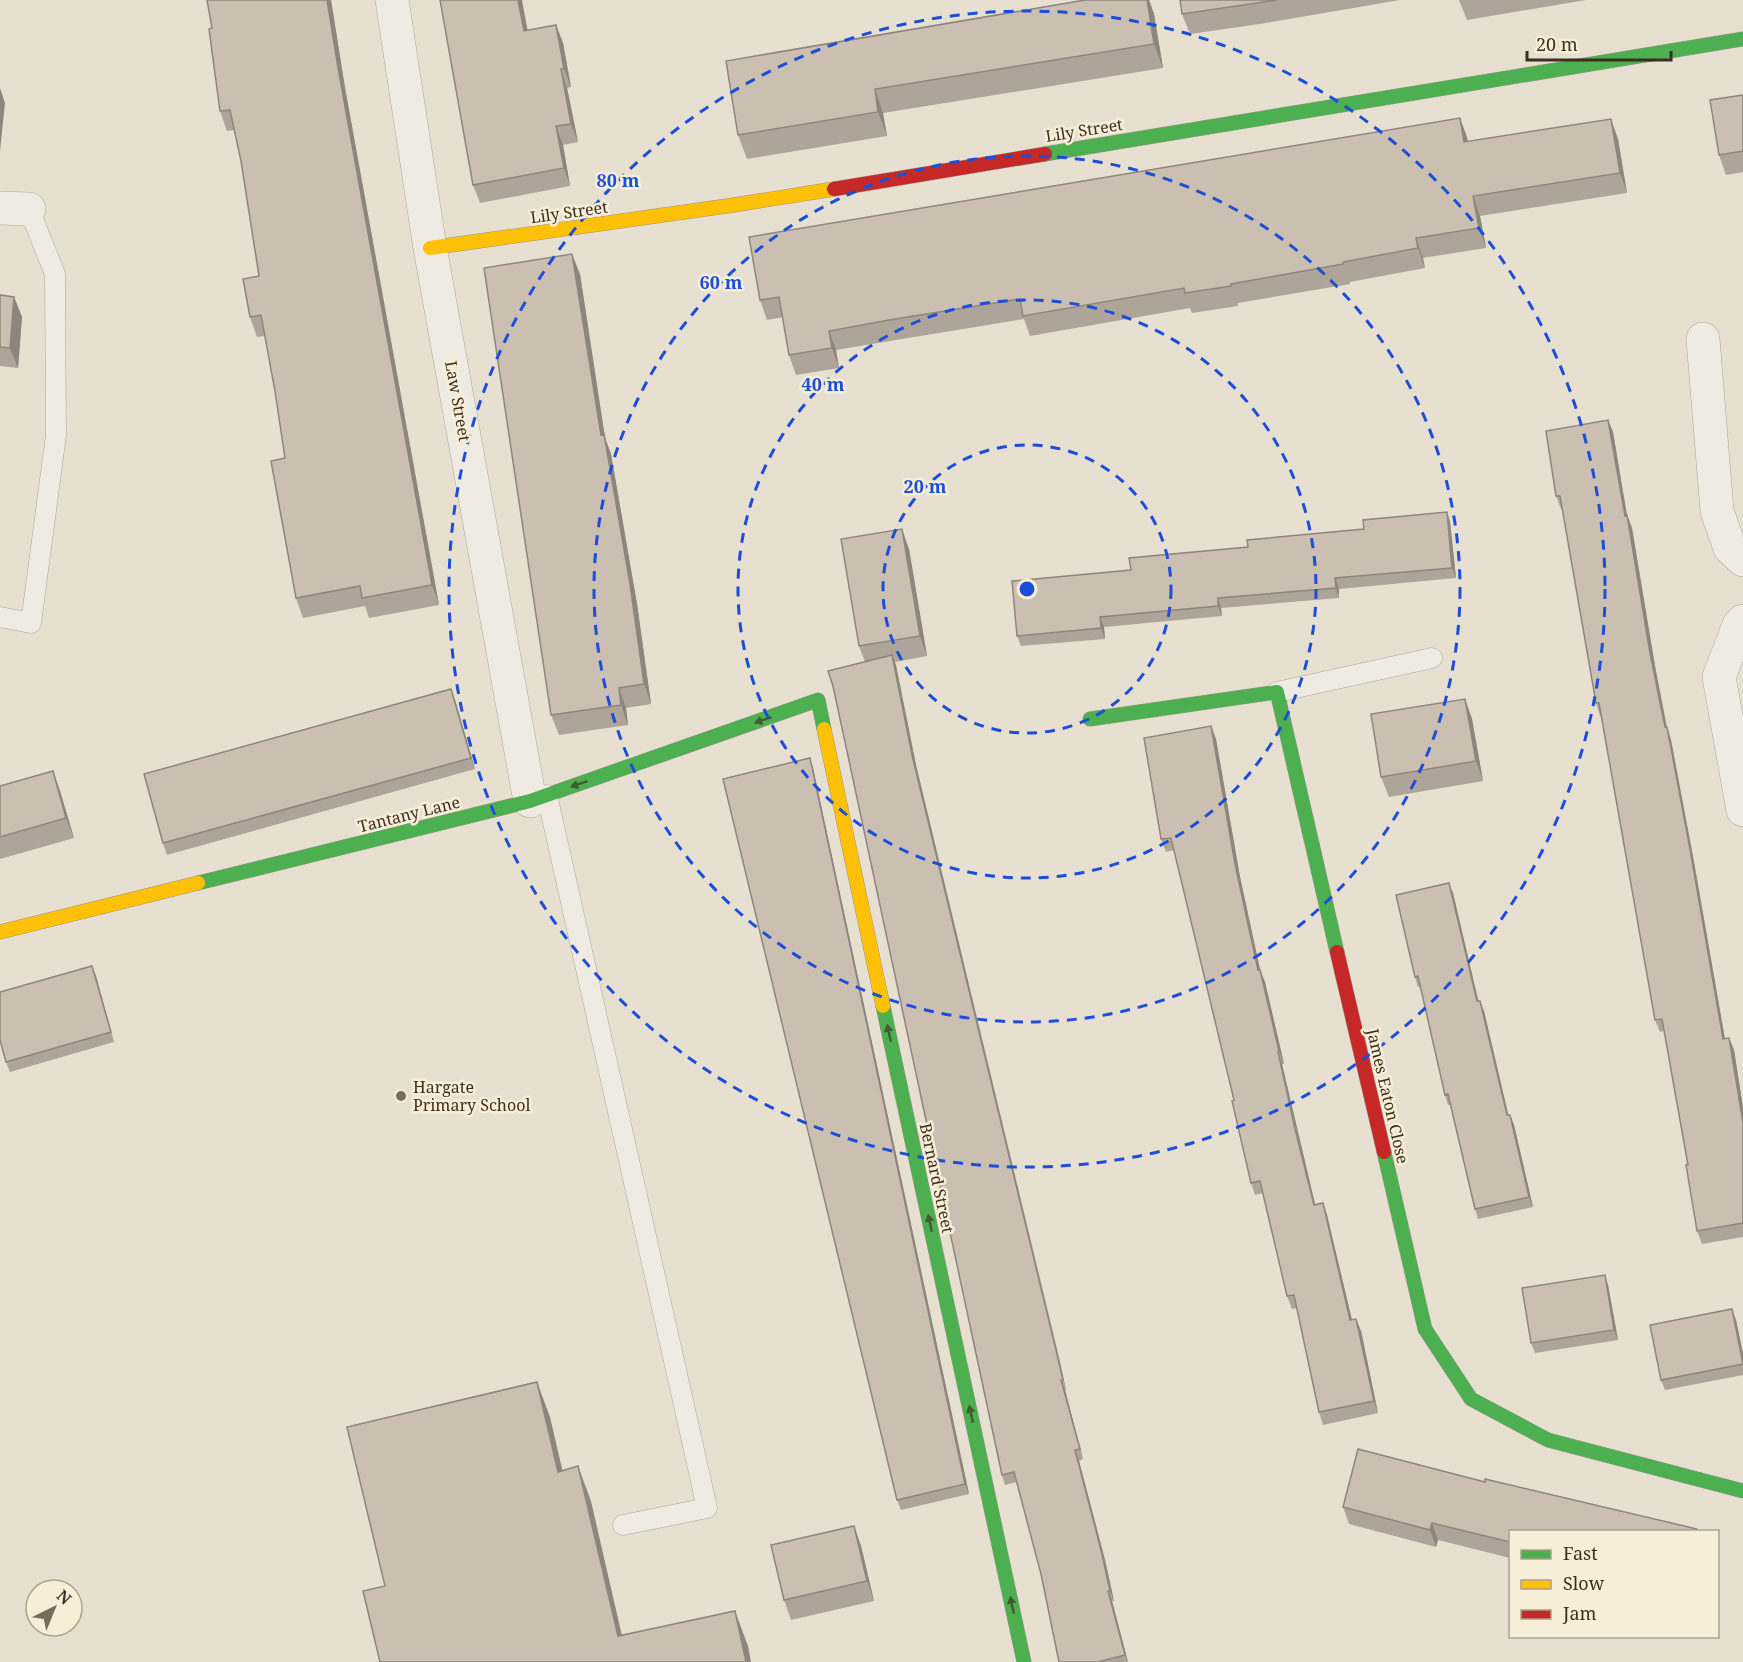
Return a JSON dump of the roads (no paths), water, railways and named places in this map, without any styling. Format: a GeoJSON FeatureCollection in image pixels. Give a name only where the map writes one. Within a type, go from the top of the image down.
{"type":"FeatureCollection","features":[{"type":"Feature","properties":{"kind":"street","name":"Law Street"},"geometry":{"type":"LineString","coordinates":[[392,0],[430,248],[539,798]]}},
{"type":"Feature","properties":{"kind":"street","name":"Lily Street"},"geometry":{"type":"LineString","coordinates":[[430,248],[734,205],[1743,39]]}},
{"type":"Feature","properties":{"kind":"street"},"geometry":{"type":"LineString","coordinates":[[1703,339],[1717,511],[1730,548],[1743,560]]}},
{"type":"Feature","properties":{"kind":"street"},"geometry":{"type":"LineString","coordinates":[[1743,621],[1719,676],[1743,810]]}},
{"type":"Feature","properties":{"kind":"street"},"geometry":{"type":"LineString","coordinates":[[1090,719],[1277,692]]}},
{"type":"Feature","properties":{"kind":"street","name":"James Eaton Close"},"geometry":{"type":"LineString","coordinates":[[1277,692],[1425,1329],[1471,1399],[1548,1440],[1743,1491]]}},
{"type":"Feature","properties":{"kind":"street","name":"Tantany Lane"},"geometry":{"type":"LineString","coordinates":[[0,932],[539,798],[818,700]]}},
{"type":"Feature","properties":{"kind":"street","name":"Bernard Street"},"geometry":{"type":"LineString","coordinates":[[818,700],[1024,1662]]}},
{"type":"Feature","properties":{"kind":"lane"},"geometry":{"type":"LineString","coordinates":[[0,616],[31,623],[56,435],[54,274],[15,209]]}},
{"type":"Feature","properties":{"kind":"lane"},"geometry":{"type":"LineString","coordinates":[[1277,692],[1431,658]]}},
{"type":"Feature","properties":{"kind":"lane"},"geometry":{"type":"LineString","coordinates":[[539,798],[707,1508],[623,1525]]}},
{"type":"Feature","properties":{"kind":"place","name":"Hargate Primary School"},"geometry":{"type":"Point","coordinates":[401,1096]}}]}
